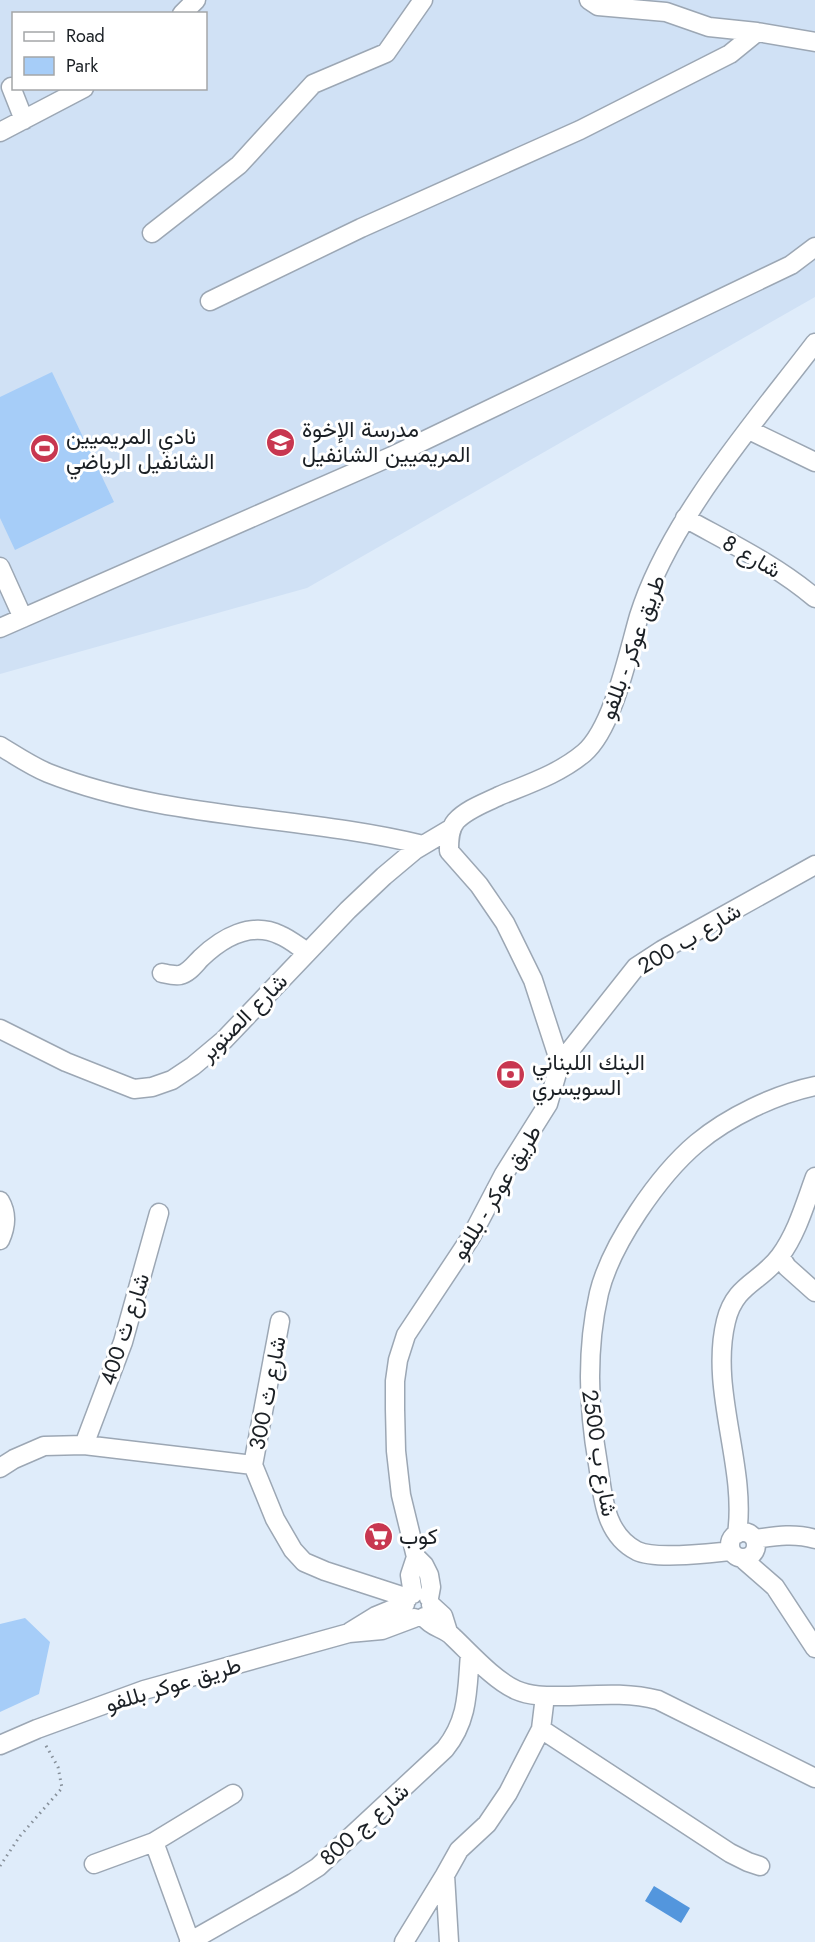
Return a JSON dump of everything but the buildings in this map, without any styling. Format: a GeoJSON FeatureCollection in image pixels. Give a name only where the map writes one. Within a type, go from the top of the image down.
{"type":"FeatureCollection","features":[{"type":"Feature","properties":{"kind":"street"},"geometry":{"type":"LineString","coordinates":[[184,12],[196,0]]}},
{"type":"Feature","properties":{"kind":"street"},"geometry":{"type":"LineString","coordinates":[[152,232],[239,165],[313,84],[386,53],[423,0]]}},
{"type":"Feature","properties":{"kind":"street"},"geometry":{"type":"LineString","coordinates":[[589,0],[598,6],[666,12],[709,27],[815,42]]}},
{"type":"Feature","properties":{"kind":"street"},"geometry":{"type":"LineString","coordinates":[[210,301],[361,228],[580,130],[730,54],[757,32]]}},
{"type":"Feature","properties":{"kind":"street"},"geometry":{"type":"LineString","coordinates":[[12,90],[24,120]]}},
{"type":"Feature","properties":{"kind":"street"},"geometry":{"type":"LineString","coordinates":[[0,132],[80,90]]}},
{"type":"Feature","properties":{"kind":"street"},"geometry":{"type":"LineString","coordinates":[[0,628],[392,456],[791,265],[815,247]]}},
{"type":"Feature","properties":{"kind":"street","name":"طريق عوكر - بللفو"},"geometry":{"type":"LineString","coordinates":[[452,828],[463,815],[481,804],[557,772],[585,752],[598,739],[609,718],[647,591],[685,518],[815,343]]}},
{"type":"Feature","properties":{"kind":"street"},"geometry":{"type":"LineString","coordinates":[[749,430],[815,462]]}},
{"type":"Feature","properties":{"kind":"street","name":"شارع 8"},"geometry":{"type":"LineString","coordinates":[[685,518],[761,560],[796,582],[815,598]]}},
{"type":"Feature","properties":{"kind":"street"},"geometry":{"type":"LineString","coordinates":[[0,567],[23,618]]}},
{"type":"Feature","properties":{"kind":"street"},"geometry":{"type":"LineString","coordinates":[[0,746],[46,772],[139,801],[377,833],[423,844]]}},
{"type":"Feature","properties":{"kind":"street"},"geometry":{"type":"LineString","coordinates":[[452,828],[448,851],[490,898],[505,923],[533,980],[560,1063]]}},
{"type":"Feature","properties":{"kind":"street","name":"شارع الصنوبر"},"geometry":{"type":"LineString","coordinates":[[0,1029],[66,1062],[134,1089],[152,1087],[172,1080],[224,1040],[384,876],[423,844],[452,828]]}},
{"type":"Feature","properties":{"kind":"street","name":"شارع ب 200"},"geometry":{"type":"LineString","coordinates":[[560,1063],[636,967],[662,950],[815,865]]}},
{"type":"Feature","properties":{"kind":"street"},"geometry":{"type":"LineString","coordinates":[[162,973],[178,976],[188,972],[211,949],[229,936],[249,930],[266,930],[280,935],[308,952]]}},
{"type":"Feature","properties":{"kind":"street","name":"طريق عوكر - بللفو"},"geometry":{"type":"LineString","coordinates":[[418,1605],[410,1575],[416,1557],[401,1495],[396,1451],[395,1381],[399,1360],[406,1335],[471,1237],[504,1174],[548,1104],[560,1063]]}},
{"type":"Feature","properties":{"kind":"street","name":"شارع ب 2500"},"geometry":{"type":"LineString","coordinates":[[815,1086],[775,1098],[718,1128],[696,1143],[661,1182],[629,1224],[609,1263],[599,1291],[593,1321],[588,1389],[591,1423],[609,1524],[624,1542],[645,1554],[741,1546],[784,1535],[806,1536],[815,1539]]}},
{"type":"Feature","properties":{"kind":"street"},"geometry":{"type":"LineString","coordinates":[[815,1177],[794,1233],[780,1256],[772,1266],[745,1287],[730,1307],[722,1346],[722,1372],[739,1509],[741,1546],[761,1574],[784,1599],[815,1647]]}},
{"type":"Feature","properties":{"kind":"street"},"geometry":{"type":"LineString","coordinates":[[0,1201],[5,1216],[5,1225],[0,1240]]}},
{"type":"Feature","properties":{"kind":"street","name":"شارع ث 400"},"geometry":{"type":"LineString","coordinates":[[84,1445],[123,1342],[159,1213]]}},
{"type":"Feature","properties":{"kind":"street"},"geometry":{"type":"LineString","coordinates":[[780,1256],[787,1268],[815,1292]]}},
{"type":"Feature","properties":{"kind":"street","name":"شارع ث 300"},"geometry":{"type":"LineString","coordinates":[[254,1465],[280,1321]]}},
{"type":"Feature","properties":{"kind":"street"},"geometry":{"type":"LineString","coordinates":[[0,1468],[44,1446],[84,1445],[254,1465],[275,1519],[293,1550],[304,1562],[418,1605],[434,1627],[448,1632],[470,1654],[504,1683],[516,1690],[530,1695],[545,1696],[641,1695],[658,1700],[811,1774]]}},
{"type":"Feature","properties":{"kind":"street","name":"طريق عوكر بللفو"},"geometry":{"type":"LineString","coordinates":[[0,1745],[144,1690],[349,1633],[376,1617],[418,1605]]}},
{"type":"Feature","properties":{"kind":"street","name":"شارع ج 800"},"geometry":{"type":"LineString","coordinates":[[189,1942],[279,1892],[318,1867],[445,1749],[456,1736],[465,1715],[470,1654]]}},
{"type":"Feature","properties":{"kind":"street"},"geometry":{"type":"LineString","coordinates":[[404,1942],[459,1850],[487,1824],[508,1793],[541,1729],[545,1696]]}},
{"type":"Feature","properties":{"kind":"street"},"geometry":{"type":"LineString","coordinates":[[541,1729],[730,1853],[748,1863],[760,1866]]}},
{"type":"Feature","properties":{"kind":"street"},"geometry":{"type":"LineString","coordinates":[[94,1864],[154,1842],[233,1794]]}},
{"type":"Feature","properties":{"kind":"street"},"geometry":{"type":"LineString","coordinates":[[154,1842],[189,1942]]}},
{"type":"Feature","properties":{"kind":"street"},"geometry":{"type":"LineString","coordinates":[[445,1875],[449,1942]]}},
{"type":"Feature","properties":{"kind":"path"},"geometry":{"type":"LineString","coordinates":[[0,1866],[20,1836],[62,1788],[58,1767],[37,1729]]}},
{"type":"Feature","properties":{"kind":"shaded area","name":"مدرسة الإخوة المريميين الشانفيل"},"geometry":{"type":"Polygon","coordinates":[[[0,0],[815,0],[815,297],[307,588],[0,674],[0,0]]]}},
{"type":"Feature","properties":{"kind":"green space","name":"نادي المريميين الشانفيل الرياضي"},"geometry":{"type":"Polygon","coordinates":[[[52,372],[114,502],[15,550],[0,518],[0,397],[52,372]]]}},
{"type":"Feature","properties":{"kind":"green space"},"geometry":{"type":"Polygon","coordinates":[[[25,1618],[50,1642],[39,1694],[0,1712],[0,1624],[25,1618]]]}},
{"type":"Feature","properties":{"kind":"water"},"geometry":{"type":"Polygon","coordinates":[[[654,1886],[690,1908],[681,1923],[645,1901],[654,1886]]]}},
{"type":"Feature","properties":{"kind":"place","name":"مدرسة الإخوة المريميين الشانفيل"},"geometry":{"type":"Point","coordinates":[281,442]}},
{"type":"Feature","properties":{"kind":"place","name":"نادي المريميين الشانفيل الرياضي"},"geometry":{"type":"Point","coordinates":[45,449]}},
{"type":"Feature","properties":{"kind":"place","name":"البنك اللبناني السويسري"},"geometry":{"type":"Point","coordinates":[511,1075]}},
{"type":"Feature","properties":{"kind":"place","name":"كوب"},"geometry":{"type":"Point","coordinates":[378,1536]}}]}
